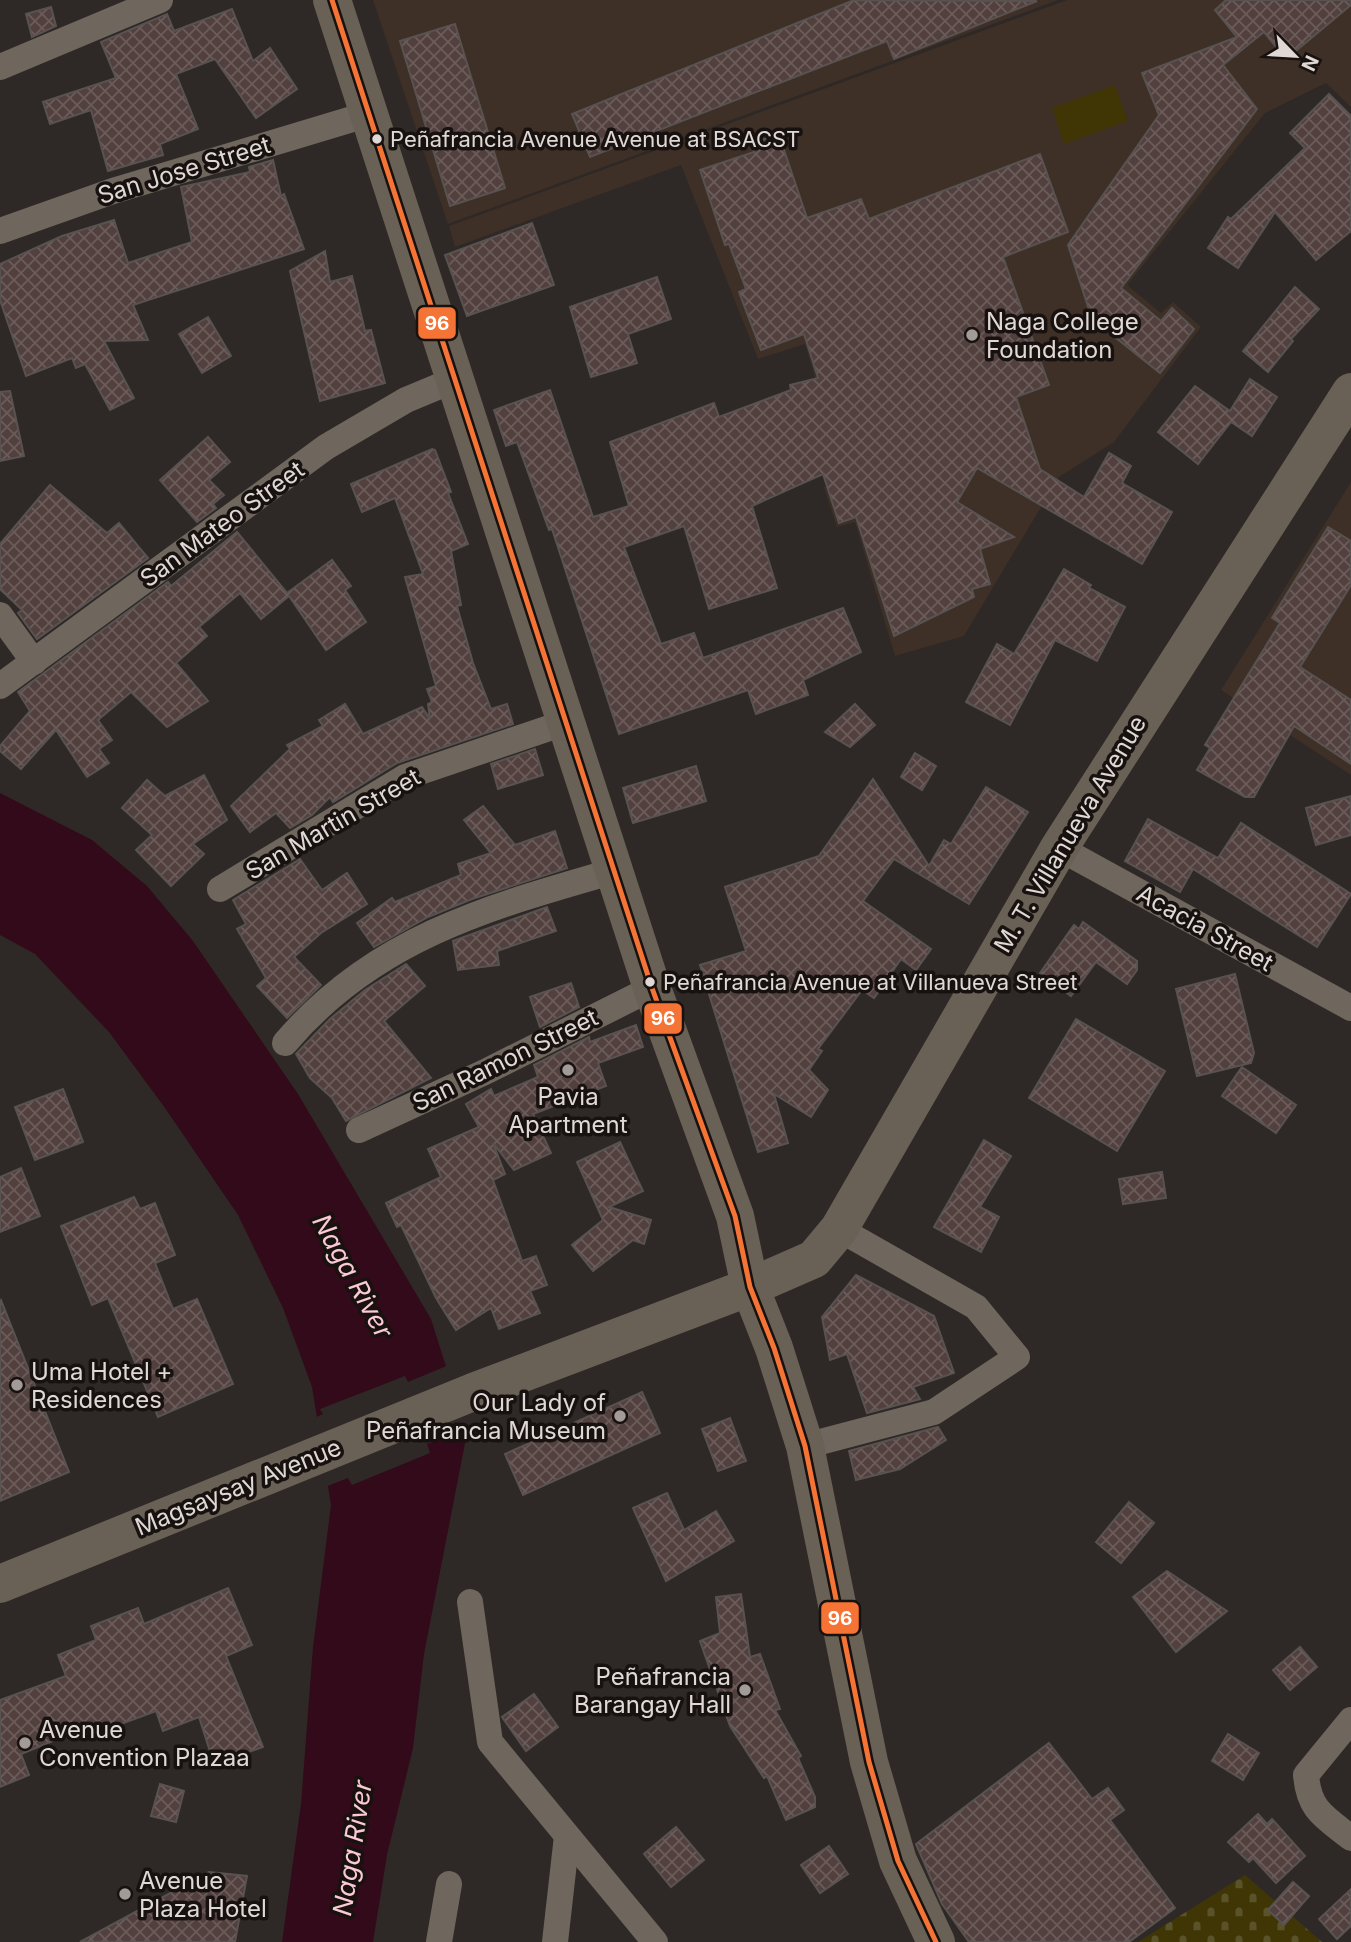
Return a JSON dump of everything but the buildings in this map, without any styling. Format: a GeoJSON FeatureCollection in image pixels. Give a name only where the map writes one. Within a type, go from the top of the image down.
{"type":"FeatureCollection","features":[{"type":"Feature","properties":{"kind":"main road"},"geometry":{"type":"LineString","coordinates":[[332,0],[652,988],[735,1216],[750,1287],[774,1348],[805,1446],[869,1762],[898,1861],[936,1942]]}},
{"type":"Feature","properties":{"kind":"main road","name":"M. T. Villanueva Avenue"},"geometry":{"type":"LineString","coordinates":[[750,1287],[814,1258],[839,1228],[1059,848],[1351,392]]}},
{"type":"Feature","properties":{"kind":"main road","name":"Magsaysay Avenue"},"geometry":{"type":"LineString","coordinates":[[0,1584],[473,1392],[750,1287]]}},
{"type":"Feature","properties":{"kind":"street"},"geometry":{"type":"LineString","coordinates":[[0,67],[160,0]]}},
{"type":"Feature","properties":{"kind":"street","name":"San Jose Street"},"geometry":{"type":"LineString","coordinates":[[0,231],[113,191],[369,114]]}},
{"type":"Feature","properties":{"kind":"street","name":"San Mateo Street"},"geometry":{"type":"LineString","coordinates":[[0,685],[326,447],[406,400],[454,380]]}},
{"type":"Feature","properties":{"kind":"street"},"geometry":{"type":"LineString","coordinates":[[0,615],[34,662]]}},
{"type":"Feature","properties":{"kind":"street","name":"San Martin Street"},"geometry":{"type":"LineString","coordinates":[[220,888],[405,777],[567,722]]}},
{"type":"Feature","properties":{"kind":"street","name":"Acacia Street"},"geometry":{"type":"LineString","coordinates":[[1059,848],[1351,1008]]}},
{"type":"Feature","properties":{"kind":"street"},"geometry":{"type":"LineString","coordinates":[[285,1043],[315,1008],[409,942],[491,908],[614,871]]}},
{"type":"Feature","properties":{"kind":"street","name":"San Ramon Street"},"geometry":{"type":"LineString","coordinates":[[359,1130],[485,1072],[652,988]]}},
{"type":"Feature","properties":{"kind":"street"},"geometry":{"type":"LineString","coordinates":[[805,1446],[934,1412],[1017,1357],[976,1307],[839,1228]]}},
{"type":"Feature","properties":{"kind":"street"},"geometry":{"type":"LineString","coordinates":[[470,1602],[491,1742],[655,1942]]}},
{"type":"Feature","properties":{"kind":"street"},"geometry":{"type":"LineString","coordinates":[[1351,1720],[1306,1775],[1308,1797],[1321,1814],[1351,1838]]}},
{"type":"Feature","properties":{"kind":"street"},"geometry":{"type":"LineString","coordinates":[[555,1942],[568,1836]]}},
{"type":"Feature","properties":{"kind":"street"},"geometry":{"type":"LineString","coordinates":[[439,1942],[449,1884]]}},
{"type":"Feature","properties":{"kind":"shaded area"},"geometry":{"type":"Polygon","coordinates":[[[373,0],[1058,0],[448,224],[373,0]]]}},
{"type":"Feature","properties":{"kind":"shaded area","name":"Naga College Foundation"},"geometry":{"type":"Polygon","coordinates":[[[1067,0],[1351,0],[1351,107],[1326,83],[1265,113],[1127,285],[1161,313],[1173,302],[1201,327],[1114,442],[1059,477],[964,636],[895,656],[855,522],[837,527],[824,487],[846,480],[805,344],[758,359],[681,165],[455,247],[449,226],[1067,0]]]}},
{"type":"Feature","properties":{"kind":"shaded area"},"geometry":{"type":"Polygon","coordinates":[[[1351,482],[1351,775],[1221,690],[1351,482]]]}},
{"type":"Feature","properties":{"kind":"green space"},"geometry":{"type":"Polygon","coordinates":[[[1115,85],[1128,121],[1064,144],[1052,108],[1115,85]]]}},
{"type":"Feature","properties":{"kind":"green space"},"geometry":{"type":"Polygon","coordinates":[[[1245,1875],[1322,1942],[1138,1942],[1245,1875]]]}},
{"type":"Feature","properties":{"kind":"water","name":"Naga River"},"geometry":{"type":"Polygon","coordinates":[[[0,793],[92,840],[147,886],[193,941],[298,1094],[431,1319],[467,1433],[424,1654],[413,1748],[387,1855],[373,1942],[282,1942],[301,1804],[313,1647],[331,1505],[312,1387],[283,1308],[238,1215],[165,1108],[109,1032],[35,954],[0,935],[0,793]]]}},
{"type":"Feature","properties":{"kind":"pier"},"geometry":{"type":"Polygon","coordinates":[[[449,1365],[469,1428],[427,1444],[430,1453],[352,1485],[348,1478],[325,1487],[314,1418],[323,1414],[320,1409],[405,1376],[408,1382],[449,1365]]]}},
{"type":"Feature","properties":{"kind":"transit line","name":"96"},"geometry":{"type":"LineString","coordinates":[[332,0],[652,988],[735,1216],[750,1287],[774,1348],[805,1446],[869,1762],[898,1861],[936,1942]]}},
{"type":"Feature","properties":{"kind":"place","name":"Peñafrancia Avenue Avenue at BSACST"},"geometry":{"type":"Point","coordinates":[377,139]}},
{"type":"Feature","properties":{"kind":"place","name":"Naga College Foundation"},"geometry":{"type":"Point","coordinates":[972,335]}},
{"type":"Feature","properties":{"kind":"place","name":"Peñafrancia Avenue at Villanueva Street"},"geometry":{"type":"Point","coordinates":[650,982]}},
{"type":"Feature","properties":{"kind":"place","name":"Pavia Apartment"},"geometry":{"type":"Point","coordinates":[568,1070]}},
{"type":"Feature","properties":{"kind":"place","name":"Uma Hotel + Residences"},"geometry":{"type":"Point","coordinates":[17,1385]}},
{"type":"Feature","properties":{"kind":"place","name":"Our Lady of Peñafrancia Museum"},"geometry":{"type":"Point","coordinates":[620,1416]}},
{"type":"Feature","properties":{"kind":"place","name":"Peñafrancia Barangay Hall"},"geometry":{"type":"Point","coordinates":[745,1690]}},
{"type":"Feature","properties":{"kind":"place","name":"Avenue Convention Plazaa"},"geometry":{"type":"Point","coordinates":[25,1743]}},
{"type":"Feature","properties":{"kind":"place","name":"Avenue Plaza Hotel"},"geometry":{"type":"Point","coordinates":[125,1894]}}]}
